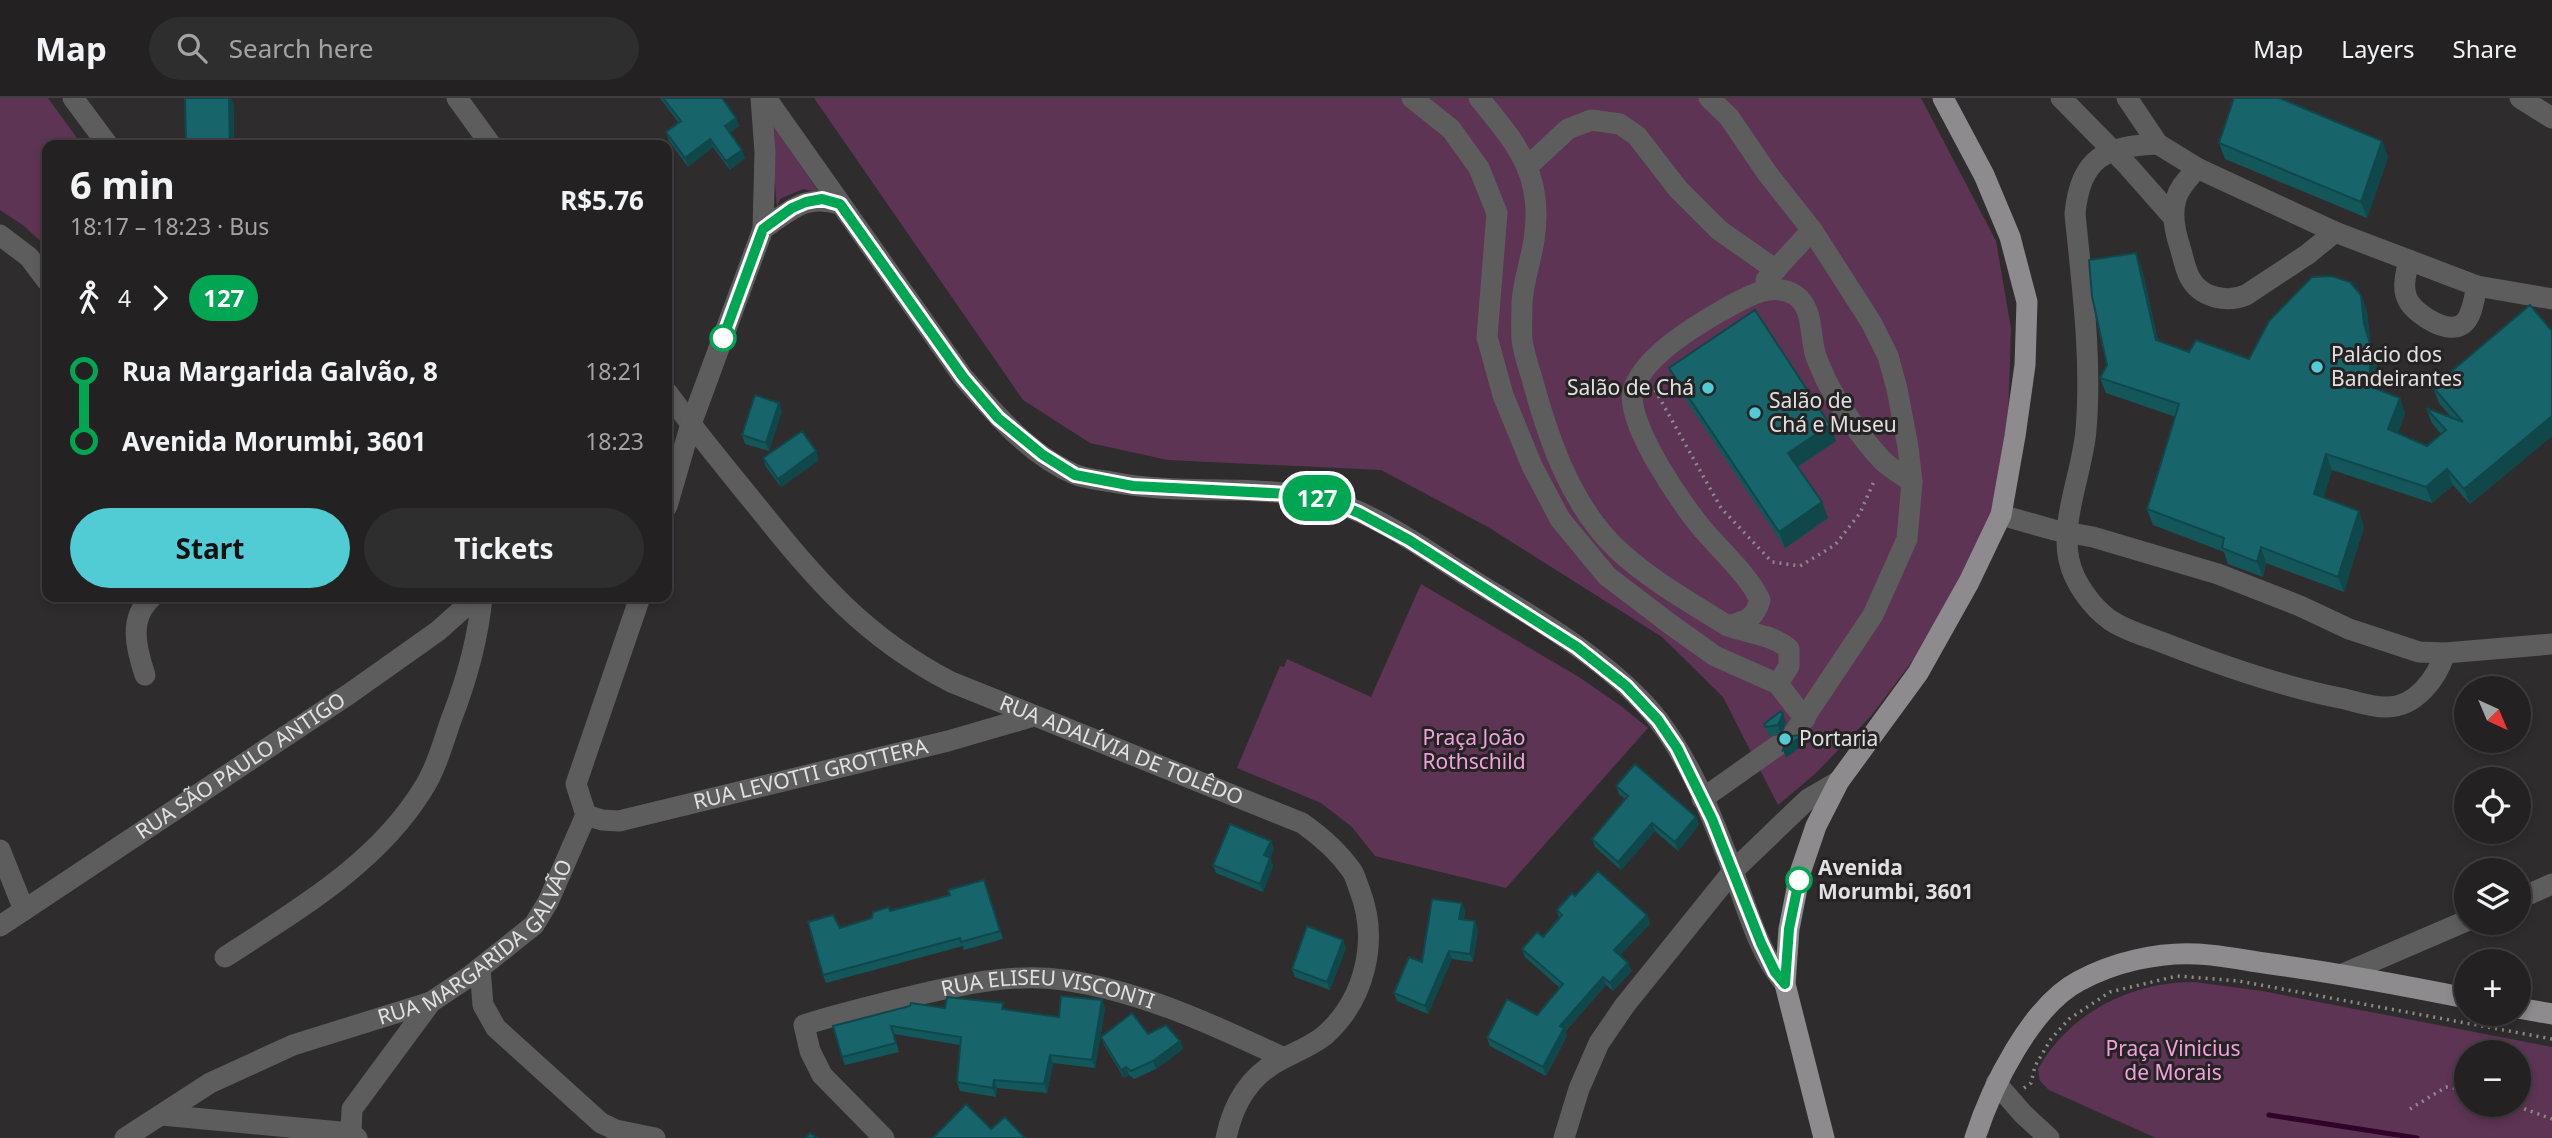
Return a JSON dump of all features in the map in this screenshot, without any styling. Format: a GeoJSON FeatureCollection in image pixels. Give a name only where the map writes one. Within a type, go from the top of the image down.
{"type":"FeatureCollection","features":[{"type":"Feature","properties":{"kind":"main road"},"geometry":{"type":"LineString","coordinates":[[1824,1138],[1785,984],[1789,929],[1800,873],[1816,826],[1839,781],[1918,673],[1969,582],[2001,515],[2025,365],[2027,302],[2010,237],[1984,175],[1943,98]]}},
{"type":"Feature","properties":{"kind":"main road"},"geometry":{"type":"LineString","coordinates":[[1975,1138],[2003,1091],[2018,1045],[2049,1006],[2077,982],[2112,967],[2152,956],[2197,954],[2343,974],[2454,996]]}},
{"type":"Feature","properties":{"kind":"main road"},"geometry":{"type":"LineString","coordinates":[[2531,1010],[2552,1014]]}},
{"type":"Feature","properties":{"kind":"street"},"geometry":{"type":"LineString","coordinates":[[73,98],[103,140]]}},
{"type":"Feature","properties":{"kind":"street"},"geometry":{"type":"LineString","coordinates":[[457,98],[487,140]]}},
{"type":"Feature","properties":{"kind":"street"},"geometry":{"type":"LineString","coordinates":[[764,98],[963,377],[998,418],[1043,455],[1075,475],[1133,486],[1289,494],[1327,500],[1359,513],[1409,540],[1577,647],[1626,686],[1658,720],[1677,748],[1702,799],[1761,943],[1775,972],[1785,984]]}},
{"type":"Feature","properties":{"kind":"street"},"geometry":{"type":"LineString","coordinates":[[672,489],[691,424],[763,229],[764,98]]}},
{"type":"Feature","properties":{"kind":"street"},"geometry":{"type":"LineString","coordinates":[[1412,98],[1451,129],[1479,168],[1497,213],[1487,337],[1503,395],[1532,466],[1560,519],[1608,576],[1670,624],[1715,656],[1778,684]]}},
{"type":"Feature","properties":{"kind":"street"},"geometry":{"type":"LineString","coordinates":[[1479,98],[1503,127],[1528,166],[1536,200],[1534,239],[1522,300],[1522,342],[1541,411],[1566,476],[1593,522],[1619,551],[1653,577],[1728,626],[1763,636],[1789,649],[1789,666],[1778,684],[1792,732]]}},
{"type":"Feature","properties":{"kind":"street"},"geometry":{"type":"LineString","coordinates":[[1702,799],[1792,732],[1873,615],[1907,540],[1912,482],[1901,409],[1888,356],[1871,322],[1812,230],[1767,173],[1729,117],[1709,98]]}},
{"type":"Feature","properties":{"kind":"street"},"geometry":{"type":"LineString","coordinates":[[2060,98],[2110,151],[2128,166],[2173,217]]}},
{"type":"Feature","properties":{"kind":"street"},"geometry":{"type":"LineString","coordinates":[[2127,98],[2158,144],[2197,168],[2334,232],[2477,286],[2552,299]]}},
{"type":"Feature","properties":{"kind":"street"},"geometry":{"type":"LineString","coordinates":[[2520,98],[2552,118]]}},
{"type":"Feature","properties":{"kind":"street"},"geometry":{"type":"LineString","coordinates":[[1528,166],[1568,129],[1591,120],[1620,124],[1637,136],[1678,189],[1719,230],[1776,270]]}},
{"type":"Feature","properties":{"kind":"street"},"geometry":{"type":"LineString","coordinates":[[2158,144],[2135,145],[2110,151],[2083,177],[2077,195],[2075,214],[2088,388],[2084,455],[2068,533],[2069,560],[2087,597],[2110,620],[2124,628],[2192,654],[2281,683],[2387,707],[2407,702],[2427,687],[2440,670],[2445,653]]}},
{"type":"Feature","properties":{"kind":"street"},"geometry":{"type":"LineString","coordinates":[[2197,168],[2175,200],[2173,217],[2189,277],[2197,287],[2224,300],[2246,295],[2308,254],[2334,232]]}},
{"type":"Feature","properties":{"kind":"street"},"geometry":{"type":"LineString","coordinates":[[763,229],[792,208],[806,202],[822,199],[840,204]]}},
{"type":"Feature","properties":{"kind":"street"},"geometry":{"type":"LineString","coordinates":[[1728,626],[1746,621],[1756,613],[1760,600],[1753,586],[1693,519],[1661,470],[1637,421],[1632,404],[1633,391],[1643,370],[1692,328],[1755,292],[1812,230]]}},
{"type":"Feature","properties":{"kind":"street"},"geometry":{"type":"LineString","coordinates":[[0,235],[29,257],[42,274]]}},
{"type":"Feature","properties":{"kind":"street"},"geometry":{"type":"LineString","coordinates":[[2409,260],[2403,285],[2409,302],[2421,315],[2450,328],[2458,328],[2465,322],[2470,314],[2477,286]]}},
{"type":"Feature","properties":{"kind":"street"},"geometry":{"type":"LineString","coordinates":[[1755,292],[1779,289],[1801,301],[1808,312],[1816,356],[1841,406],[1883,461],[1912,482]]}},
{"type":"Feature","properties":{"kind":"street","name":"RUA ADALÍVIA DE TOLÊDO"},"geometry":{"type":"LineString","coordinates":[[672,399],[799,560],[835,599],[918,666],[1034,716],[1302,823],[1325,839],[1353,873],[1367,910],[1369,942],[1366,965],[1354,999],[1324,1036],[1265,1068],[1252,1081],[1231,1114],[1226,1138]]}},
{"type":"Feature","properties":{"kind":"street"},"geometry":{"type":"LineString","coordinates":[[2001,515],[2093,537],[2218,574],[2300,606],[2349,629],[2419,652],[2445,653],[2552,644]]}},
{"type":"Feature","properties":{"kind":"street"},"geometry":{"type":"LineString","coordinates":[[145,675],[137,651],[136,621],[149,602]]}},
{"type":"Feature","properties":{"kind":"street","name":"RUA SÃO PAULO ANTIGO"},"geometry":{"type":"LineString","coordinates":[[0,926],[349,694],[438,631],[470,602]]}},
{"type":"Feature","properties":{"kind":"street"},"geometry":{"type":"LineString","coordinates":[[225,957],[352,869],[411,807],[425,786],[460,697],[478,634],[481,602]]}},
{"type":"Feature","properties":{"kind":"street"},"geometry":{"type":"LineString","coordinates":[[586,815],[576,784],[638,602]]}},
{"type":"Feature","properties":{"kind":"street","name":"RUA LEVOTTI GROTTERA"},"geometry":{"type":"LineString","coordinates":[[586,815],[619,821],[948,741],[1034,716]]}},
{"type":"Feature","properties":{"kind":"street"},"geometry":{"type":"LineString","coordinates":[[1564,1138],[1579,1089],[1600,1044],[1625,1005],[1733,871],[1808,799],[1839,781]]}},
{"type":"Feature","properties":{"kind":"street","name":"RUA MARGARIDA GALVÃO"},"geometry":{"type":"LineString","coordinates":[[125,1138],[210,1083],[293,1045],[431,1002],[481,968],[534,925],[548,902],[586,815]]}},
{"type":"Feature","properties":{"kind":"street"},"geometry":{"type":"LineString","coordinates":[[0,850],[24,910]]}},
{"type":"Feature","properties":{"kind":"street"},"geometry":{"type":"LineString","coordinates":[[2531,893],[2552,884]]}},
{"type":"Feature","properties":{"kind":"street"},"geometry":{"type":"LineString","coordinates":[[2343,974],[2454,926]]}},
{"type":"Feature","properties":{"kind":"street"},"geometry":{"type":"LineString","coordinates":[[481,968],[483,1005],[496,1028],[601,1123],[616,1130],[655,1138]]}},
{"type":"Feature","properties":{"kind":"street","name":"RUA ELISEU VISCONTI"},"geometry":{"type":"LineString","coordinates":[[884,1138],[822,1075],[810,1051],[804,1025],[846,1011],[981,981],[1065,980],[1129,995],[1213,1024],[1284,1058]]}},
{"type":"Feature","properties":{"kind":"street"},"geometry":{"type":"LineString","coordinates":[[162,1115],[354,1136],[352,1109],[431,1002]]}},
{"type":"Feature","properties":{"kind":"street"},"geometry":{"type":"LineString","coordinates":[[2003,1091],[2049,1138]]}},
{"type":"Feature","properties":{"kind":"path"},"geometry":{"type":"LineString","coordinates":[[1643,370],[1721,508],[1772,562],[1800,566],[1835,545],[1860,513],[1883,461]]}},
{"type":"Feature","properties":{"kind":"path"},"geometry":{"type":"LineString","coordinates":[[2003,1091],[2031,1083],[2035,1066],[2051,1039],[2069,1019],[2110,992],[2177,976],[2239,981],[2552,1039]]}},
{"type":"Feature","properties":{"kind":"path"},"geometry":{"type":"LineString","coordinates":[[2410,1109],[2446,1087],[2454,1088]]}},
{"type":"Feature","properties":{"kind":"path"},"geometry":{"type":"LineString","coordinates":[[2531,1111],[2552,1119]]}},
{"type":"Feature","properties":{"kind":"green space"},"geometry":{"type":"Polygon","coordinates":[[[0,98],[48,98],[78,140],[42,140],[42,242],[0,210],[0,98]]]}},
{"type":"Feature","properties":{"kind":"green space"},"geometry":{"type":"Polygon","coordinates":[[[814,98],[1921,98],[1996,241],[2011,328],[2007,451],[1981,552],[1926,643],[1871,716],[1816,773],[1778,805],[1723,697],[1662,637],[1488,527],[1381,470],[1168,460],[1090,443],[1023,400],[814,98]]]}},
{"type":"Feature","properties":{"kind":"green space"},"geometry":{"type":"Polygon","coordinates":[[[769,120],[819,192],[803,189],[780,199],[777,207],[769,120]]]}},
{"type":"Feature","properties":{"kind":"green space","name":"Praça João Rothschild"},"geometry":{"type":"Polygon","coordinates":[[[1421,584],[1579,677],[1648,728],[1506,888],[1375,856],[1352,827],[1321,803],[1237,768],[1280,666],[1284,667],[1287,659],[1371,697],[1421,584]]]}},
{"type":"Feature","properties":{"kind":"green space","name":"Praça Vinicius de Morais"},"geometry":{"type":"Polygon","coordinates":[[[2194,982],[2262,991],[2516,1040],[2454,1040],[2454,1117],[2531,1117],[2531,1043],[2552,1047],[2552,1138],[2156,1138],[2049,1090],[2040,1081],[2038,1069],[2051,1049],[2084,1017],[2104,1004],[2147,988],[2194,982]]]}},
{"type":"Feature","properties":{"kind":"building"},"geometry":{"type":"Polygon","coordinates":[[[185,98],[229,98],[230,140],[186,140],[185,98]]]}},
{"type":"Feature","properties":{"kind":"building"},"geometry":{"type":"Polygon","coordinates":[[[663,98],[722,98],[736,118],[725,126],[742,150],[726,161],[710,139],[685,158],[666,132],[681,121],[663,98]]]}},
{"type":"Feature","properties":{"kind":"building"},"geometry":{"type":"Polygon","coordinates":[[[2234,98],[2279,98],[2382,141],[2361,202],[2219,143],[2234,98]]]}},
{"type":"Feature","properties":{"kind":"building"},"geometry":{"type":"Polygon","coordinates":[[[2136,253],[2156,340],[2189,352],[2196,340],[2249,359],[2269,321],[2312,277],[2331,276],[2350,282],[2361,295],[2364,324],[2371,347],[2369,386],[2400,398],[2388,429],[2427,446],[2446,430],[2426,408],[2463,422],[2433,387],[2530,305],[2552,331],[2552,416],[2464,489],[2447,469],[2426,487],[2326,454],[2314,494],[2359,511],[2338,577],[2261,547],[2257,562],[2222,548],[2224,538],[2147,509],[2179,404],[2100,378],[2107,365],[2092,296],[2089,260],[2136,253]]]}},
{"type":"Feature","properties":{"kind":"building","name":"Salão de Chá e Museu"},"geometry":{"type":"Polygon","coordinates":[[[1755,310],[1830,425],[1788,453],[1822,502],[1779,532],[1669,368],[1755,310]]]}},
{"type":"Feature","properties":{"kind":"building"},"geometry":{"type":"Polygon","coordinates":[[[755,395],[779,403],[766,443],[742,435],[755,395]]]}},
{"type":"Feature","properties":{"kind":"building"},"geometry":{"type":"Polygon","coordinates":[[[802,431],[816,451],[778,479],[763,458],[802,431]]]}},
{"type":"Feature","properties":{"kind":"building"},"geometry":{"type":"Polygon","coordinates":[[[1781,711],[1783,714],[1778,725],[1766,727],[1764,724],[1781,711]]]}},
{"type":"Feature","properties":{"kind":"building"},"geometry":{"type":"Polygon","coordinates":[[[1787,737],[1800,737],[1783,750],[1787,737]]]}},
{"type":"Feature","properties":{"kind":"building"},"geometry":{"type":"Polygon","coordinates":[[[1635,764],[1696,817],[1675,842],[1652,823],[1618,862],[1592,839],[1628,796],[1616,786],[1635,764]]]}},
{"type":"Feature","properties":{"kind":"building"},"geometry":{"type":"Polygon","coordinates":[[[1230,824],[1271,841],[1264,855],[1270,858],[1260,884],[1213,865],[1230,824]]]}},
{"type":"Feature","properties":{"kind":"building"},"geometry":{"type":"Polygon","coordinates":[[[1598,871],[1647,915],[1614,950],[1628,963],[1610,983],[1603,977],[1560,1026],[1564,1028],[1543,1067],[1487,1038],[1507,999],[1537,1015],[1563,984],[1522,949],[1537,932],[1543,937],[1562,915],[1557,910],[1572,893],[1575,896],[1598,871]]]}},
{"type":"Feature","properties":{"kind":"building"},"geometry":{"type":"Polygon","coordinates":[[[984,880],[1000,931],[961,942],[960,938],[823,975],[808,922],[833,915],[840,928],[872,918],[873,912],[889,907],[890,911],[950,895],[948,890],[984,880]]]}},
{"type":"Feature","properties":{"kind":"building"},"geometry":{"type":"Polygon","coordinates":[[[1432,899],[1462,903],[1459,919],[1475,921],[1470,954],[1449,951],[1425,1006],[1394,993],[1409,957],[1422,962],[1432,899]]]}},
{"type":"Feature","properties":{"kind":"building"},"geometry":{"type":"Polygon","coordinates":[[[1307,926],[1343,940],[1327,982],[1292,969],[1307,926]]]}},
{"type":"Feature","properties":{"kind":"building"},"geometry":{"type":"Polygon","coordinates":[[[1061,996],[1102,1000],[1092,1060],[1050,1055],[1044,1084],[994,1080],[993,1088],[957,1082],[961,1037],[891,1026],[896,1043],[842,1057],[833,1026],[910,1006],[911,1003],[945,1008],[947,997],[1003,1003],[1002,1009],[1059,1017],[1061,996]]]}},
{"type":"Feature","properties":{"kind":"building"},"geometry":{"type":"Polygon","coordinates":[[[1132,1013],[1148,1034],[1166,1025],[1180,1041],[1153,1061],[1131,1071],[1126,1067],[1121,1070],[1101,1037],[1132,1013]]]}},
{"type":"Feature","properties":{"kind":"building"},"geometry":{"type":"Polygon","coordinates":[[[966,1104],[991,1129],[1005,1117],[1025,1138],[933,1138],[966,1104]]]}},
{"type":"Feature","properties":{"kind":"waterway"},"geometry":{"type":"LineString","coordinates":[[2269,1115],[2417,1138]]}},
{"type":"Feature","properties":{"kind":"bus line","name":"127"},"geometry":{"type":"LineString","coordinates":[[723,338],[763,229],[792,208],[806,202],[822,199],[840,204],[963,377],[998,418],[1043,455],[1075,475],[1133,486],[1289,494],[1327,500],[1359,513],[1409,540],[1577,647],[1626,686],[1658,720],[1677,748],[1712,819],[1761,943],[1775,972],[1785,984],[1789,929],[1799,880]]}},
{"type":"Feature","properties":{"kind":"place","name":"Palácio dos Bandeirantes"},"geometry":{"type":"Point","coordinates":[2317,367]}},
{"type":"Feature","properties":{"kind":"place","name":"Salão de Chá"},"geometry":{"type":"Point","coordinates":[1708,388]}},
{"type":"Feature","properties":{"kind":"place","name":"Salão de Chá e Museu"},"geometry":{"type":"Point","coordinates":[1755,413]}},
{"type":"Feature","properties":{"kind":"place","name":"Portaria"},"geometry":{"type":"Point","coordinates":[1785,739]}},
{"type":"Feature","properties":{"kind":"place","name":"Avenida Morumbi, 3601"},"geometry":{"type":"Point","coordinates":[1799,880]}}]}
